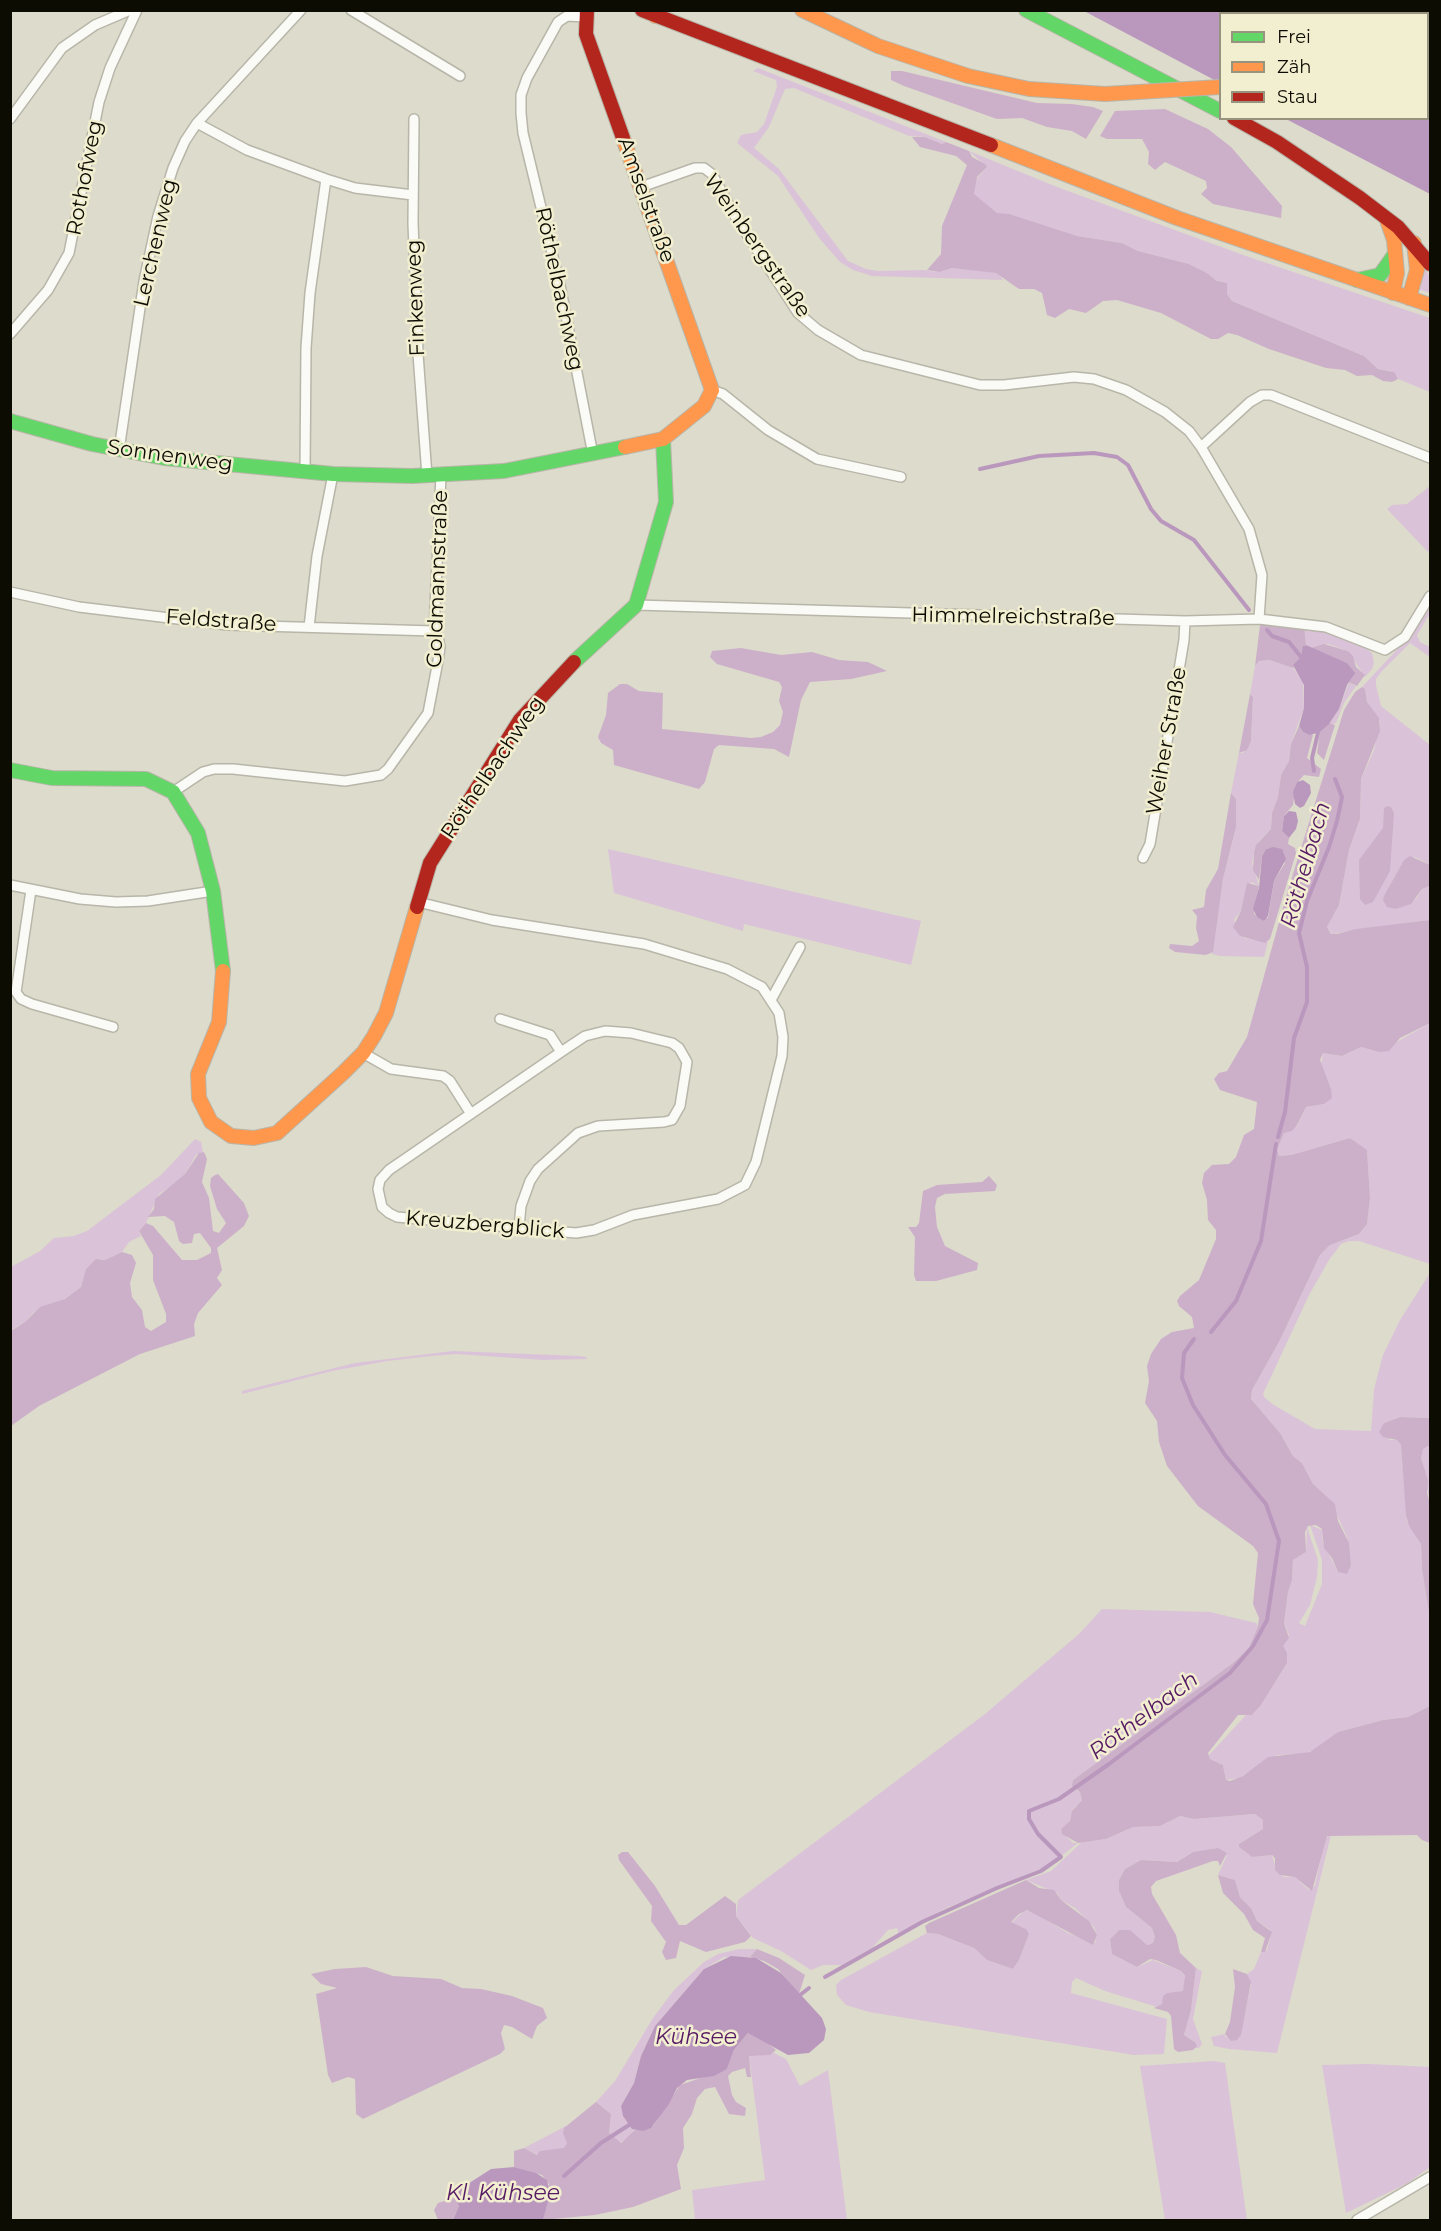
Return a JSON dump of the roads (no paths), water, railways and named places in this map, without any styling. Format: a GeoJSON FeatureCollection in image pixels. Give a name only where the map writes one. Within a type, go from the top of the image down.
{"type":"FeatureCollection","features":[{"type":"Feature","properties":{"kind":"street"},"geometry":{"type":"LineString","coordinates":[[10,118],[62,48],[94,25],[130,10]]}},
{"type":"Feature","properties":{"kind":"street","name":"Rothofweg"},"geometry":{"type":"LineString","coordinates":[[10,334],[48,290],[69,253],[99,102],[110,68],[137,10]]}},
{"type":"Feature","properties":{"kind":"street","name":"Lerchenweg"},"geometry":{"type":"LineString","coordinates":[[119,450],[144,281],[158,216],[184,141],[197,123],[301,10]]}},
{"type":"Feature","properties":{"kind":"street"},"geometry":{"type":"LineString","coordinates":[[351,10],[460,76]]}},
{"type":"Feature","properties":{"kind":"street"},"geometry":{"type":"LineString","coordinates":[[642,10],[656,13],[1177,218],[1431,305]]}},
{"type":"Feature","properties":{"kind":"street"},"geometry":{"type":"LineString","coordinates":[[802,10],[849,34],[923,63],[968,76],[1029,89],[1105,94],[1219,87]]}},
{"type":"Feature","properties":{"kind":"street"},"geometry":{"type":"LineString","coordinates":[[825,10],[849,34]]}},
{"type":"Feature","properties":{"kind":"street"},"geometry":{"type":"LineString","coordinates":[[1026,10],[1219,110]]}},
{"type":"Feature","properties":{"kind":"street","name":"Röthelbachweg"},"geometry":{"type":"LineString","coordinates":[[586,14],[562,18],[527,78],[521,95],[521,113],[523,133],[559,280],[593,455]]}},
{"type":"Feature","properties":{"kind":"street","name":"Amselstraße"},"geometry":{"type":"LineString","coordinates":[[586,14],[586,34],[710,378],[712,390]]}},
{"type":"Feature","properties":{"kind":"street","name":"Finkenweg"},"geometry":{"type":"LineString","coordinates":[[414,120],[413,195],[418,354],[427,476]]}},
{"type":"Feature","properties":{"kind":"street"},"geometry":{"type":"LineString","coordinates":[[1237,120],[1332,177],[1414,243],[1431,264]]}},
{"type":"Feature","properties":{"kind":"street"},"geometry":{"type":"LineString","coordinates":[[197,123],[247,150],[326,179],[362,190],[413,195]]}},
{"type":"Feature","properties":{"kind":"street","name":"Weinbergstraße"},"geometry":{"type":"LineString","coordinates":[[641,187],[695,168],[704,168],[712,174],[798,313],[818,330],[861,355],[980,385],[1004,385],[1074,377],[1094,379],[1146,399],[1189,431],[1201,447],[1256,546],[1262,575],[1259,619]]}},
{"type":"Feature","properties":{"kind":"street"},"geometry":{"type":"LineString","coordinates":[[305,472],[308,326],[315,240],[326,179]]}},
{"type":"Feature","properties":{"kind":"street"},"geometry":{"type":"LineString","coordinates":[[1386,220],[1394,240],[1397,273],[1393,292]]}},
{"type":"Feature","properties":{"kind":"street"},"geometry":{"type":"LineString","coordinates":[[1409,298],[1417,270],[1414,243]]}},
{"type":"Feature","properties":{"kind":"street"},"geometry":{"type":"LineString","coordinates":[[1357,280],[1380,275],[1395,254]]}},
{"type":"Feature","properties":{"kind":"street"},"geometry":{"type":"LineString","coordinates":[[593,455],[663,439],[704,406],[712,390],[723,394],[768,430],[817,459],[901,477]]}},
{"type":"Feature","properties":{"kind":"street"},"geometry":{"type":"LineString","coordinates":[[1201,447],[1251,402],[1262,395],[1271,395],[1431,458]]}},
{"type":"Feature","properties":{"kind":"street","name":"Sonnenweg"},"geometry":{"type":"LineString","coordinates":[[10,421],[119,450],[208,463],[333,474],[427,476],[504,471],[593,455]]}},
{"type":"Feature","properties":{"kind":"street"},"geometry":{"type":"LineString","coordinates":[[636,605],[666,502],[663,439]]}},
{"type":"Feature","properties":{"kind":"street"},"geometry":{"type":"LineString","coordinates":[[309,627],[317,556],[333,474]]}},
{"type":"Feature","properties":{"kind":"street","name":"Goldmannstraße"},"geometry":{"type":"LineString","coordinates":[[173,792],[203,772],[214,769],[345,781],[381,775],[388,769],[428,713],[440,647],[438,636],[434,632],[441,475]]}},
{"type":"Feature","properties":{"kind":"street","name":"Feldstraße"},"geometry":{"type":"LineString","coordinates":[[10,592],[79,607],[205,622],[434,632]]}},
{"type":"Feature","properties":{"kind":"street","name":"Himmelreichstraße"},"geometry":{"type":"LineString","coordinates":[[636,605],[1185,621],[1259,619],[1326,627],[1384,650],[1405,637],[1431,596]]}},
{"type":"Feature","properties":{"kind":"street","name":"Röthelbachweg"},"geometry":{"type":"LineString","coordinates":[[213,891],[224,962],[223,992],[219,1022],[198,1074],[198,1086],[204,1111],[211,1122],[231,1136],[254,1138],[277,1133],[363,1053],[386,1013],[430,863],[520,720],[557,678],[636,605]]}},
{"type":"Feature","properties":{"kind":"street","name":"Weiher Straße"},"geometry":{"type":"LineString","coordinates":[[1143,858],[1150,844],[1184,640],[1185,621]]}},
{"type":"Feature","properties":{"kind":"street"},"geometry":{"type":"LineString","coordinates":[[10,770],[52,778],[146,779],[173,792],[198,834],[213,891],[148,901],[116,902],[10,885]]}},
{"type":"Feature","properties":{"kind":"street"},"geometry":{"type":"LineString","coordinates":[[31,890],[16,992],[21,999],[32,1004],[113,1027]]}},
{"type":"Feature","properties":{"kind":"street"},"geometry":{"type":"LineString","coordinates":[[418,902],[492,920],[590,933],[669,951],[727,969],[762,987],[772,998],[800,947]]}},
{"type":"Feature","properties":{"kind":"street","name":"Kreuzbergblick"},"geometry":{"type":"LineString","coordinates":[[519,1227],[521,1206],[530,1181],[538,1169],[578,1133],[598,1126],[672,1120],[680,1106],[687,1062],[679,1048],[672,1043],[631,1033],[605,1031],[580,1038],[389,1170],[378,1186],[380,1201],[388,1214],[397,1217],[576,1233],[594,1230],[633,1215],[718,1199],[741,1190],[756,1162],[782,1056],[781,1023],[772,998]]}},
{"type":"Feature","properties":{"kind":"street"},"geometry":{"type":"LineString","coordinates":[[500,1019],[550,1035],[561,1052]]}},
{"type":"Feature","properties":{"kind":"street"},"geometry":{"type":"LineString","coordinates":[[363,1053],[391,1069],[443,1076],[450,1081],[471,1114]]}},
{"type":"Feature","properties":{"kind":"street"},"geometry":{"type":"LineString","coordinates":[[1357,2220],[1431,2177]]}},
{"type":"Feature","properties":{"kind":"water"},"geometry":{"type":"Polygon","coordinates":[[[1379,10],[1383,12],[1219,12],[1219,82],[1084,11],[1379,10]]]}},
{"type":"Feature","properties":{"kind":"water"},"geometry":{"type":"Polygon","coordinates":[[[1429,38],[1430,194],[1288,120],[1429,120],[1429,38]]]}},
{"type":"Feature","properties":{"kind":"water"},"geometry":{"type":"Polygon","coordinates":[[[1306,645],[1347,663],[1355,673],[1347,685],[1339,709],[1329,724],[1320,732],[1310,735],[1303,732],[1299,726],[1304,708],[1304,685],[1293,665],[1301,657],[1303,646],[1306,645]]]}},
{"type":"Feature","properties":{"kind":"water"},"geometry":{"type":"Polygon","coordinates":[[[1303,780],[1310,785],[1311,793],[1304,806],[1300,808],[1295,804],[1293,792],[1297,782],[1303,780]]]}},
{"type":"Feature","properties":{"kind":"water"},"geometry":{"type":"Polygon","coordinates":[[[1289,811],[1296,812],[1298,821],[1296,829],[1289,838],[1282,831],[1284,816],[1289,811]]]}},
{"type":"Feature","properties":{"kind":"water"},"geometry":{"type":"Polygon","coordinates":[[[1273,847],[1282,849],[1286,859],[1274,881],[1268,916],[1264,921],[1257,917],[1253,909],[1259,888],[1262,856],[1266,849],[1273,847]]]}},
{"type":"Feature","properties":{"kind":"water","name":"Kühsee"},"geometry":{"type":"Polygon","coordinates":[[[731,1956],[756,1958],[781,1973],[822,2018],[826,2029],[824,2040],[809,2053],[788,2055],[748,2033],[734,2050],[727,2069],[714,2076],[687,2080],[677,2088],[669,2104],[651,2128],[643,2131],[632,2129],[623,2116],[621,2106],[634,2083],[641,2056],[655,2026],[704,1969],[731,1956]]]}},
{"type":"Feature","properties":{"kind":"water","name":"Kl. Kühsee"},"geometry":{"type":"Polygon","coordinates":[[[514,2167],[536,2173],[547,2180],[550,2193],[543,2220],[453,2220],[459,2206],[454,2198],[460,2189],[491,2169],[514,2167]]]}},
{"type":"Feature","properties":{"kind":"waterway"},"geometry":{"type":"LineString","coordinates":[[980,469],[1039,456],[1094,453],[1117,457],[1128,465],[1151,509],[1161,521],[1194,540],[1249,610]]}},
{"type":"Feature","properties":{"kind":"waterway"},"geometry":{"type":"LineString","coordinates":[[1267,630],[1272,636],[1289,642],[1301,657]]}},
{"type":"Feature","properties":{"kind":"waterway","name":"Röthelbach"},"geometry":{"type":"LineString","coordinates":[[1314,771],[1312,758],[1318,733]]}},
{"type":"Feature","properties":{"kind":"waterway","name":"Röthelbach"},"geometry":{"type":"LineString","coordinates":[[1278,1137],[1285,1112],[1294,1038],[1307,1002],[1307,967],[1299,933],[1307,901],[1337,821],[1342,797],[1335,779]]}},
{"type":"Feature","properties":{"kind":"waterway","name":"Röthelbach"},"geometry":{"type":"LineString","coordinates":[[1211,1332],[1236,1301],[1261,1241],[1276,1144]]}},
{"type":"Feature","properties":{"kind":"waterway","name":"Röthelbach"},"geometry":{"type":"LineString","coordinates":[[825,1977],[922,1922],[1041,1871],[1061,1857],[1038,1834],[1029,1819],[1029,1811],[1059,1799],[1109,1764],[1230,1673],[1253,1646],[1267,1620],[1279,1541],[1266,1504],[1225,1455],[1193,1405],[1182,1378],[1184,1353],[1194,1339]]}},
{"type":"Feature","properties":{"kind":"waterway","name":"Röthelbach"},"geometry":{"type":"LineString","coordinates":[[800,1995],[809,1988]]}},
{"type":"Feature","properties":{"kind":"waterway","name":"Röthelbach"},"geometry":{"type":"LineString","coordinates":[[564,2176],[601,2143],[629,2125]]}}]}
